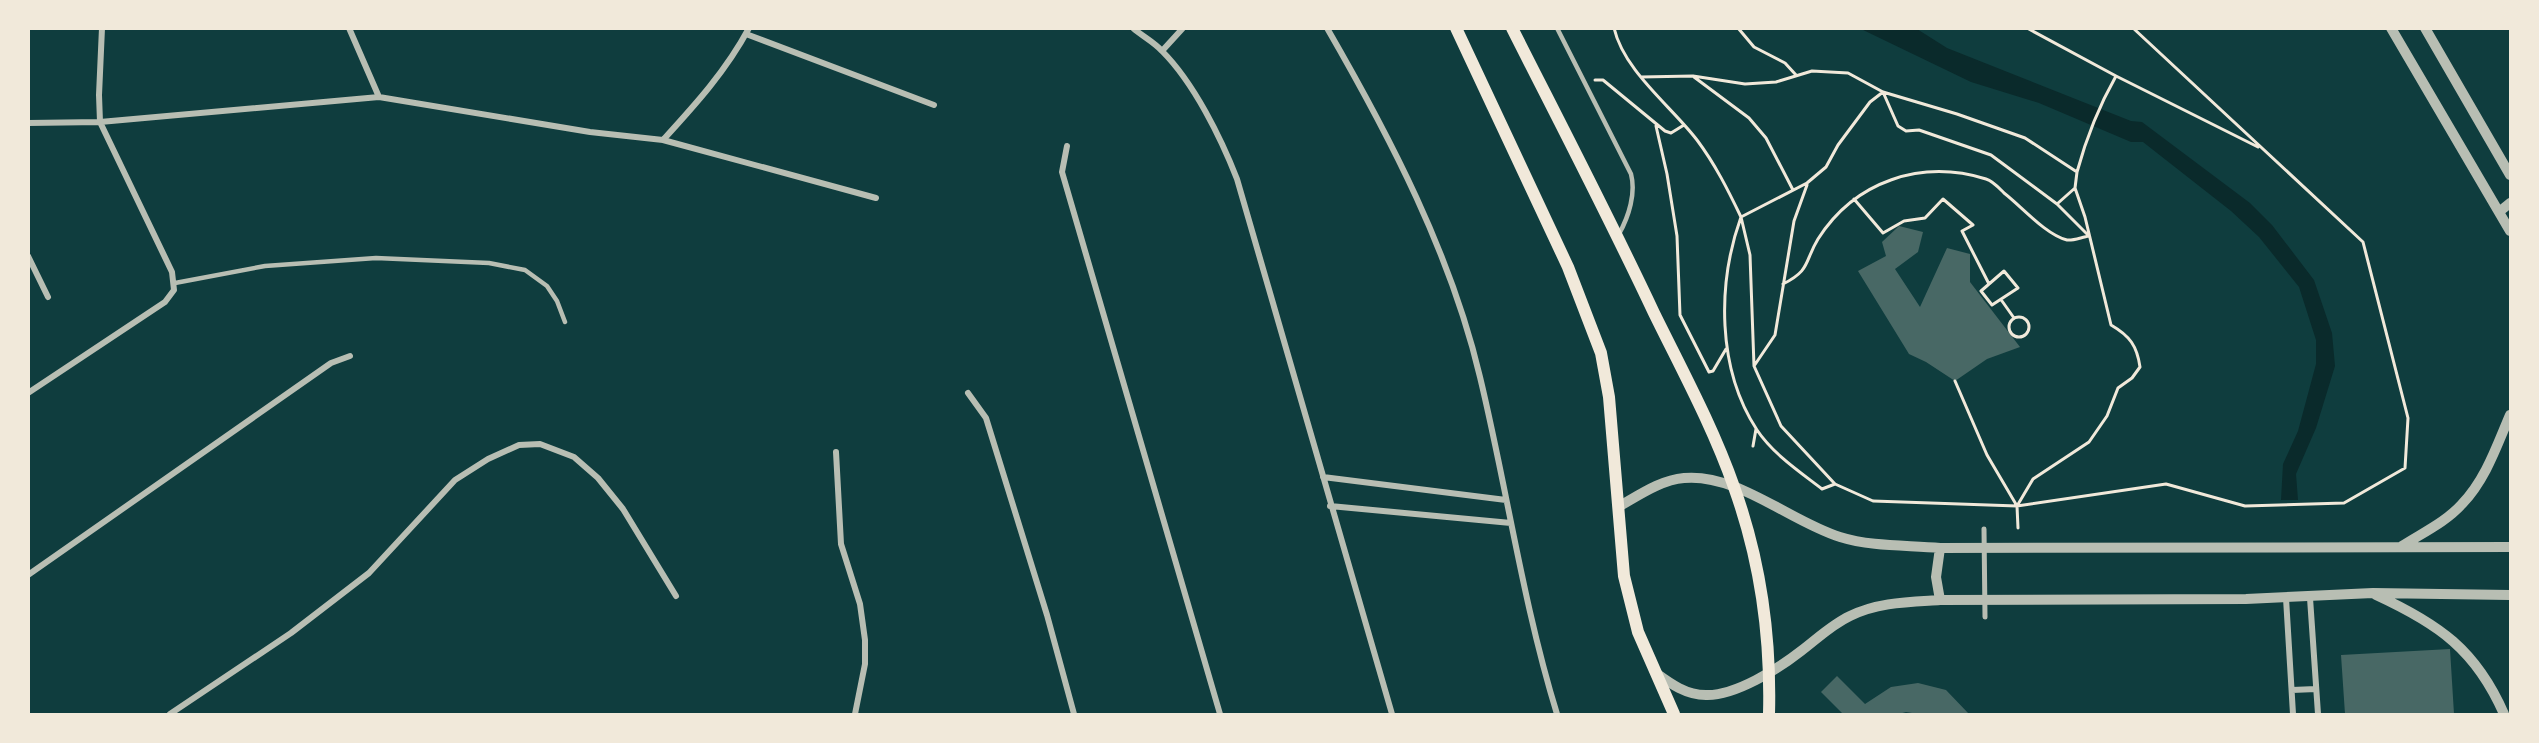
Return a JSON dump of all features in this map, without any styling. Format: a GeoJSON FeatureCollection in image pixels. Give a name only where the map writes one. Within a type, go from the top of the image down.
{"type":"FeatureCollection","features":[{"type":"Feature","properties":{"kind":"main road"},"geometry":{"type":"LineString","coordinates":[[1456,28],[1568,267],[1601,353],[1609,398],[1620,547],[1628,594],[1638,633],[1674,714]]}},
{"type":"Feature","properties":{"kind":"main road"},"geometry":{"type":"LineString","coordinates":[[1512,28],[1618,236],[1735,487],[1751,545],[1767,637],[1769,714]]}},
{"type":"Feature","properties":{"kind":"street"},"geometry":{"type":"LineString","coordinates":[[28,393],[165,302],[171,296],[175,283],[172,272],[100,122],[102,28]]}},
{"type":"Feature","properties":{"kind":"street"},"geometry":{"type":"LineString","coordinates":[[349,28],[379,97]]}},
{"type":"Feature","properties":{"kind":"street"},"geometry":{"type":"LineString","coordinates":[[1133,28],[1162,51],[1206,113],[1237,179],[1392,714]]}},
{"type":"Feature","properties":{"kind":"street"},"geometry":{"type":"LineString","coordinates":[[1162,51],[1183,28]]}},
{"type":"Feature","properties":{"kind":"street"},"geometry":{"type":"LineString","coordinates":[[1327,28],[1396,157],[1425,217],[1449,277],[1480,376],[1540,653],[1557,714]]}},
{"type":"Feature","properties":{"kind":"street"},"geometry":{"type":"LineString","coordinates":[[2391,28],[2511,231]]}},
{"type":"Feature","properties":{"kind":"street"},"geometry":{"type":"LineString","coordinates":[[2426,28],[2511,175]]}},
{"type":"Feature","properties":{"kind":"street"},"geometry":{"type":"LineString","coordinates":[[663,140],[720,76],[748,31],[934,105]]}},
{"type":"Feature","properties":{"kind":"street"},"geometry":{"type":"LineString","coordinates":[[28,123],[100,122],[379,97],[590,132],[663,140],[876,198]]}},
{"type":"Feature","properties":{"kind":"street"},"geometry":{"type":"LineString","coordinates":[[1066,146],[1062,171],[1220,714]]}},
{"type":"Feature","properties":{"kind":"street"},"geometry":{"type":"LineString","coordinates":[[2499,212],[2511,202]]}},
{"type":"Feature","properties":{"kind":"street"},"geometry":{"type":"LineString","coordinates":[[28,256],[48,297]]}},
{"type":"Feature","properties":{"kind":"street"},"geometry":{"type":"LineString","coordinates":[[28,575],[331,363],[350,356]]}},
{"type":"Feature","properties":{"kind":"street"},"geometry":{"type":"LineString","coordinates":[[968,393],[986,418],[1047,615],[1074,714]]}},
{"type":"Feature","properties":{"kind":"street"},"geometry":{"type":"LineString","coordinates":[[2402,546],[2462,505],[2476,487],[2511,415]]}},
{"type":"Feature","properties":{"kind":"street"},"geometry":{"type":"LineString","coordinates":[[170,714],[291,633],[369,573],[454,480],[488,459],[519,445],[540,444],[574,457],[598,478],[623,509],[676,596]]}},
{"type":"Feature","properties":{"kind":"street"},"geometry":{"type":"LineString","coordinates":[[837,452],[841,544],[860,604],[865,640],[865,664],[855,714]]}},
{"type":"Feature","properties":{"kind":"street"},"geometry":{"type":"LineString","coordinates":[[1323,477],[1506,500]]}},
{"type":"Feature","properties":{"kind":"street"},"geometry":{"type":"LineString","coordinates":[[1618,507],[1648,490],[1684,477],[1704,478],[1735,487],[1840,537],[1861,542],[1940,548],[2511,547]]}},
{"type":"Feature","properties":{"kind":"street"},"geometry":{"type":"LineString","coordinates":[[1330,506],[1511,523]]}},
{"type":"Feature","properties":{"kind":"street"},"geometry":{"type":"LineString","coordinates":[[1984,529],[1985,617]]}},
{"type":"Feature","properties":{"kind":"street"},"geometry":{"type":"LineString","coordinates":[[1940,548],[1936,578],[1940,600]]}},
{"type":"Feature","properties":{"kind":"street"},"geometry":{"type":"LineString","coordinates":[[1656,673],[1673,686],[1707,696],[1740,687],[1800,652],[1828,629],[1864,610],[1904,602],[2310,598],[2373,593],[2511,595]]}},
{"type":"Feature","properties":{"kind":"street"},"geometry":{"type":"LineString","coordinates":[[2373,593],[2429,623],[2460,647],[2479,667],[2493,688],[2504,714]]}},
{"type":"Feature","properties":{"kind":"street"},"geometry":{"type":"LineString","coordinates":[[2286,598],[2294,714]]}},
{"type":"Feature","properties":{"kind":"street"},"geometry":{"type":"LineString","coordinates":[[2310,598],[2318,714]]}},
{"type":"Feature","properties":{"kind":"street"},"geometry":{"type":"LineString","coordinates":[[2292,690],[2316,689]]}},
{"type":"Feature","properties":{"kind":"lane"},"geometry":{"type":"LineString","coordinates":[[1557,28],[1631,174],[1632,195],[1626,222],[1618,236]]}},
{"type":"Feature","properties":{"kind":"lane"},"geometry":{"type":"LineString","coordinates":[[175,283],[265,266],[376,258],[489,263],[525,270],[546,286],[557,301],[565,322]]}},
{"type":"Feature","properties":{"kind":"path"},"geometry":{"type":"LineString","coordinates":[[1614,28],[1616,38],[1641,77],[1696,139],[1719,174],[1741,217],[1750,255],[1754,366],[1781,426],[1835,484],[1873,501],[2017,507],[2166,484],[2245,506],[2344,503],[2405,468],[2408,418],[2363,242],[2134,30],[2127,28]]}},
{"type":"Feature","properties":{"kind":"path"},"geometry":{"type":"LineString","coordinates":[[1738,28],[1754,46],[1785,63],[1796,75]]}},
{"type":"Feature","properties":{"kind":"path"},"geometry":{"type":"LineString","coordinates":[[2027,28],[2116,76],[2263,149]]}},
{"type":"Feature","properties":{"kind":"path"},"geometry":{"type":"LineString","coordinates":[[1641,77],[1692,76],[1745,84],[1776,82],[1812,70],[1848,73],[1883,92],[1957,114],[2025,138],[2077,172]]}},
{"type":"Feature","properties":{"kind":"path"},"geometry":{"type":"LineString","coordinates":[[1692,76],[1749,118],[1766,138],[1793,190]]}},
{"type":"Feature","properties":{"kind":"path"},"geometry":{"type":"LineString","coordinates":[[2017,507],[2033,479],[2089,442],[2108,416],[2118,388],[2132,378],[2140,367],[2137,349],[2126,334],[2111,325],[2075,188],[2082,153],[2106,94],[2116,76]]}},
{"type":"Feature","properties":{"kind":"path"},"geometry":{"type":"LineString","coordinates":[[1584,81],[1603,80],[1656,126],[1671,133],[1684,126]]}},
{"type":"Feature","properties":{"kind":"path"},"geometry":{"type":"LineString","coordinates":[[1835,484],[1822,489],[1768,444],[1756,429],[1741,396],[1726,350],[1724,299],[1731,243],[1741,217],[1807,183],[1826,167],[1838,145],[1870,102],[1883,92]]}},
{"type":"Feature","properties":{"kind":"path"},"geometry":{"type":"LineString","coordinates":[[1883,92],[1898,126],[1906,131],[1919,130],[1991,155],[2057,204],[2089,236]]}},
{"type":"Feature","properties":{"kind":"path"},"geometry":{"type":"LineString","coordinates":[[1656,126],[1667,174],[1677,236],[1680,315],[1709,372],[1713,371],[1726,350]]}},
{"type":"Feature","properties":{"kind":"path"},"geometry":{"type":"LineString","coordinates":[[1783,284],[1798,277],[1806,268],[1818,240],[1842,209],[1854,199],[1897,176],[1928,171],[1958,173],[1989,180],[2053,234],[2068,240],[2089,236]]}},
{"type":"Feature","properties":{"kind":"path"},"geometry":{"type":"LineString","coordinates":[[1754,366],[1775,335],[1794,221],[1807,183]]}},
{"type":"Feature","properties":{"kind":"path"},"geometry":{"type":"LineString","coordinates":[[2057,204],[2075,188]]}},
{"type":"Feature","properties":{"kind":"path"},"geometry":{"type":"LineString","coordinates":[[1854,199],[1883,233],[1904,221],[1925,218],[1943,199],[1973,225],[1962,231],[1989,284]]}},
{"type":"Feature","properties":{"kind":"path"},"geometry":{"type":"LineString","coordinates":[[2004,271],[2018,288],[1992,305],[1981,291],[1989,284],[2004,271]]}},
{"type":"Feature","properties":{"kind":"path"},"geometry":{"type":"LineString","coordinates":[[2001,301],[2014,318]]}},
{"type":"Feature","properties":{"kind":"path"},"geometry":{"type":"LineString","coordinates":[[2014,318],[2024,318],[2028,323],[2029,330],[2022,337],[2016,337],[2010,332],[2010,323],[2014,318]]}},
{"type":"Feature","properties":{"kind":"path"},"geometry":{"type":"LineString","coordinates":[[1955,381],[1987,455],[2017,507],[2018,528]]}},
{"type":"Feature","properties":{"kind":"path"},"geometry":{"type":"LineString","coordinates":[[1753,446],[1756,429]]}},
{"type":"Feature","properties":{"kind":"water"},"geometry":{"type":"Polygon","coordinates":[[[1861,29],[1917,29],[1947,48],[2131,121],[2142,122],[2250,203],[2272,225],[2314,280],[2332,333],[2335,366],[2316,428],[2296,474],[2298,500],[2281,500],[2283,464],[2298,431],[2316,364],[2316,340],[2299,287],[2259,237],[2231,211],[2143,142],[2131,142],[2039,103],[1971,82],[1861,29]]]}},
{"type":"Feature","properties":{"kind":"building"},"geometry":{"type":"Polygon","coordinates":[[[1899,226],[1923,232],[1918,252],[1895,269],[1920,307],[1947,248],[1970,254],[1970,282],[2020,347],[1987,359],[1955,381],[1909,354],[1858,271],[1886,256],[1882,242],[1899,226]]]}},
{"type":"Feature","properties":{"kind":"building"},"geometry":{"type":"Polygon","coordinates":[[[2450,649],[2454,714],[2345,714],[2341,655],[2450,649]]]}},
{"type":"Feature","properties":{"kind":"building"},"geometry":{"type":"Polygon","coordinates":[[[1837,676],[1865,704],[1891,687],[1918,683],[1946,690],[1969,714],[1906,712],[1843,714],[1821,692],[1837,676]]]}}]}
